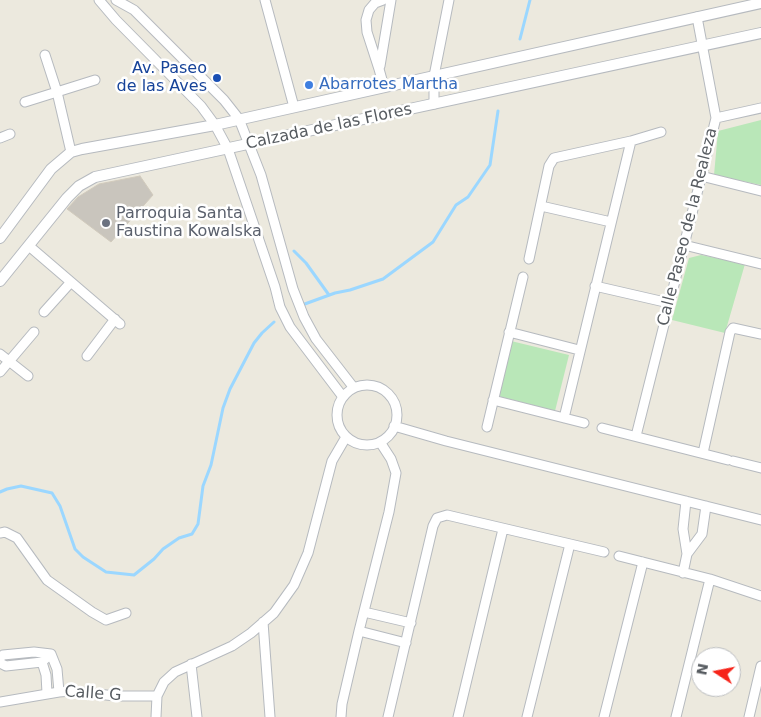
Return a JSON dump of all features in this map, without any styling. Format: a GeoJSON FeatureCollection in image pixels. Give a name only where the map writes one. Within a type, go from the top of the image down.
{"type":"FeatureCollection","features":[{"type":"Feature","properties":{"kind":"street"},"geometry":{"type":"LineString","coordinates":[[99,0],[116,20],[201,106],[215,125],[228,149],[275,287],[280,307],[290,328],[343,398]]}},
{"type":"Feature","properties":{"kind":"street"},"geometry":{"type":"LineString","coordinates":[[116,0],[134,10],[224,100],[239,119],[261,174],[292,283],[304,317],[316,339],[354,388]]}},
{"type":"Feature","properties":{"kind":"street"},"geometry":{"type":"LineString","coordinates":[[265,0],[294,107]]}},
{"type":"Feature","properties":{"kind":"street"},"geometry":{"type":"LineString","coordinates":[[383,0],[376,3],[369,10],[366,20],[367,32],[384,87]]}},
{"type":"Feature","properties":{"kind":"street"},"geometry":{"type":"LineString","coordinates":[[379,69],[391,0]]}},
{"type":"Feature","properties":{"kind":"street"},"geometry":{"type":"LineString","coordinates":[[434,104],[434,76],[449,0]]}},
{"type":"Feature","properties":{"kind":"street","name":"Calzada de las Flores"},"geometry":{"type":"LineString","coordinates":[[0,237],[50,169],[71,152],[215,125],[697,17],[732,5],[761,4]]}},
{"type":"Feature","properties":{"kind":"street","name":"Calle Paseo de la Realeza"},"geometry":{"type":"LineString","coordinates":[[636,436],[716,118],[704,46],[697,17]]}},
{"type":"Feature","properties":{"kind":"street","name":"Calzada de las Flores"},"geometry":{"type":"LineString","coordinates":[[0,281],[67,198],[80,186],[95,177],[761,33]]}},
{"type":"Feature","properties":{"kind":"street"},"geometry":{"type":"LineString","coordinates":[[45,54],[57,92],[71,152]]}},
{"type":"Feature","properties":{"kind":"street"},"geometry":{"type":"LineString","coordinates":[[25,102],[95,80]]}},
{"type":"Feature","properties":{"kind":"street"},"geometry":{"type":"LineString","coordinates":[[716,118],[761,108]]}},
{"type":"Feature","properties":{"kind":"street"},"geometry":{"type":"LineString","coordinates":[[529,259],[549,166],[554,158],[631,141],[661,132]]}},
{"type":"Feature","properties":{"kind":"street"},"geometry":{"type":"LineString","coordinates":[[0,138],[10,134]]}},
{"type":"Feature","properties":{"kind":"street"},"geometry":{"type":"LineString","coordinates":[[564,418],[631,141]]}},
{"type":"Feature","properties":{"kind":"street"},"geometry":{"type":"LineString","coordinates":[[701,176],[761,191]]}},
{"type":"Feature","properties":{"kind":"street"},"geometry":{"type":"LineString","coordinates":[[540,206],[611,222]]}},
{"type":"Feature","properties":{"kind":"street"},"geometry":{"type":"LineString","coordinates":[[684,245],[761,264]]}},
{"type":"Feature","properties":{"kind":"street"},"geometry":{"type":"LineString","coordinates":[[29,246],[117,321],[87,356]]}},
{"type":"Feature","properties":{"kind":"street"},"geometry":{"type":"LineString","coordinates":[[487,426],[523,277]]}},
{"type":"Feature","properties":{"kind":"street"},"geometry":{"type":"LineString","coordinates":[[44,312],[71,282]]}},
{"type":"Feature","properties":{"kind":"street"},"geometry":{"type":"LineString","coordinates":[[275,287],[292,283]]}},
{"type":"Feature","properties":{"kind":"street"},"geometry":{"type":"LineString","coordinates":[[596,286],[669,304]]}},
{"type":"Feature","properties":{"kind":"street"},"geometry":{"type":"LineString","coordinates":[[703,453],[730,332],[733,328],[761,334]]}},
{"type":"Feature","properties":{"kind":"street"},"geometry":{"type":"LineString","coordinates":[[0,372],[34,332]]}},
{"type":"Feature","properties":{"kind":"street"},"geometry":{"type":"LineString","coordinates":[[509,332],[580,350]]}},
{"type":"Feature","properties":{"kind":"street"},"geometry":{"type":"LineString","coordinates":[[0,354],[28,376]]}},
{"type":"Feature","properties":{"kind":"street"},"geometry":{"type":"LineString","coordinates":[[367,385],[381,389],[387,393],[395,405],[394,426],[386,438],[380,442],[359,444],[346,437],[342,431],[337,418],[339,404],[354,388],[367,385]]}},
{"type":"Feature","properties":{"kind":"street"},"geometry":{"type":"LineString","coordinates":[[493,400],[584,423]]}},
{"type":"Feature","properties":{"kind":"street"},"geometry":{"type":"LineString","coordinates":[[394,426],[446,441],[761,520]]}},
{"type":"Feature","properties":{"kind":"street"},"geometry":{"type":"LineString","coordinates":[[602,428],[761,468]]}},
{"type":"Feature","properties":{"kind":"street"},"geometry":{"type":"LineString","coordinates":[[156,717],[157,696],[164,682],[176,672],[232,646],[252,633],[274,613],[289,592],[308,553],[332,461],[346,437]]}},
{"type":"Feature","properties":{"kind":"street"},"geometry":{"type":"LineString","coordinates":[[341,717],[342,704],[389,512],[396,473],[391,460],[380,442]]}},
{"type":"Feature","properties":{"kind":"street"},"geometry":{"type":"LineString","coordinates":[[683,573],[687,554],[682,529],[686,501]]}},
{"type":"Feature","properties":{"kind":"street"},"geometry":{"type":"LineString","coordinates":[[687,554],[702,534],[706,506]]}},
{"type":"Feature","properties":{"kind":"street"},"geometry":{"type":"LineString","coordinates":[[388,717],[433,526],[437,518],[447,515],[604,552]]}},
{"type":"Feature","properties":{"kind":"street"},"geometry":{"type":"LineString","coordinates":[[458,717],[503,529]]}},
{"type":"Feature","properties":{"kind":"street"},"geometry":{"type":"LineString","coordinates":[[0,533],[5,532],[17,538],[47,580],[92,612],[106,620],[126,612]]}},
{"type":"Feature","properties":{"kind":"street"},"geometry":{"type":"LineString","coordinates":[[527,717],[570,544]]}},
{"type":"Feature","properties":{"kind":"street"},"geometry":{"type":"LineString","coordinates":[[619,556],[710,580],[761,596]]}},
{"type":"Feature","properties":{"kind":"street"},"geometry":{"type":"LineString","coordinates":[[604,717],[643,562]]}},
{"type":"Feature","properties":{"kind":"street"},"geometry":{"type":"LineString","coordinates":[[676,717],[710,580]]}},
{"type":"Feature","properties":{"kind":"street"},"geometry":{"type":"LineString","coordinates":[[364,612],[411,623]]}},
{"type":"Feature","properties":{"kind":"street"},"geometry":{"type":"LineString","coordinates":[[263,622],[270,717]]}},
{"type":"Feature","properties":{"kind":"street"},"geometry":{"type":"LineString","coordinates":[[359,631],[406,643]]}},
{"type":"Feature","properties":{"kind":"street"},"geometry":{"type":"LineString","coordinates":[[0,658],[34,652],[51,654]]}},
{"type":"Feature","properties":{"kind":"street"},"geometry":{"type":"LineString","coordinates":[[0,663],[6,666],[42,662],[51,654]]}},
{"type":"Feature","properties":{"kind":"street"},"geometry":{"type":"LineString","coordinates":[[51,654],[58,669],[59,692]]}},
{"type":"Feature","properties":{"kind":"street"},"geometry":{"type":"LineString","coordinates":[[42,662],[46,674],[47,693]]}},
{"type":"Feature","properties":{"kind":"street"},"geometry":{"type":"LineString","coordinates":[[191,664],[197,717]]}},
{"type":"Feature","properties":{"kind":"street"},"geometry":{"type":"LineString","coordinates":[[749,717],[761,666]]}},
{"type":"Feature","properties":{"kind":"street","name":"Calle G"},"geometry":{"type":"LineString","coordinates":[[0,702],[47,693],[72,691],[115,696],[157,696]]}},
{"type":"Feature","properties":{"kind":"green space"},"geometry":{"type":"Polygon","coordinates":[[[761,120],[761,185],[714,175],[718,131],[761,120]]]}},
{"type":"Feature","properties":{"kind":"green space"},"geometry":{"type":"Polygon","coordinates":[[[701,255],[745,264],[725,333],[672,320],[689,258],[701,255]]]}},
{"type":"Feature","properties":{"kind":"green space"},"geometry":{"type":"Polygon","coordinates":[[[511,341],[569,355],[555,411],[498,396],[511,341]]]}},
{"type":"Feature","properties":{"kind":"building","name":"Parroquia Santa Faustina Kowalska"},"geometry":{"type":"Polygon","coordinates":[[[140,176],[153,195],[111,242],[67,209],[78,197],[99,184],[140,176]]]}},
{"type":"Feature","properties":{"kind":"waterway"},"geometry":{"type":"LineString","coordinates":[[520,39],[530,0]]}},
{"type":"Feature","properties":{"kind":"waterway"},"geometry":{"type":"LineString","coordinates":[[302,305],[383,279],[433,242],[456,205],[468,197],[490,165],[498,111]]}},
{"type":"Feature","properties":{"kind":"waterway"},"geometry":{"type":"LineString","coordinates":[[294,251],[306,263],[329,295]]}},
{"type":"Feature","properties":{"kind":"waterway"},"geometry":{"type":"LineString","coordinates":[[0,492],[21,486],[52,493],[60,506],[75,549],[83,557],[106,572],[134,575],[163,549],[179,538],[192,534],[198,524],[203,486],[211,465],[223,408],[230,389],[254,343],[274,322]]}},
{"type":"Feature","properties":{"kind":"place","name":"Av. Paseo de las Aves"},"geometry":{"type":"Point","coordinates":[217,78]}},
{"type":"Feature","properties":{"kind":"place","name":"Abarrotes Martha"},"geometry":{"type":"Point","coordinates":[309,85]}},
{"type":"Feature","properties":{"kind":"place","name":"Parroquia Santa Faustina Kowalska"},"geometry":{"type":"Point","coordinates":[106,223]}}]}
